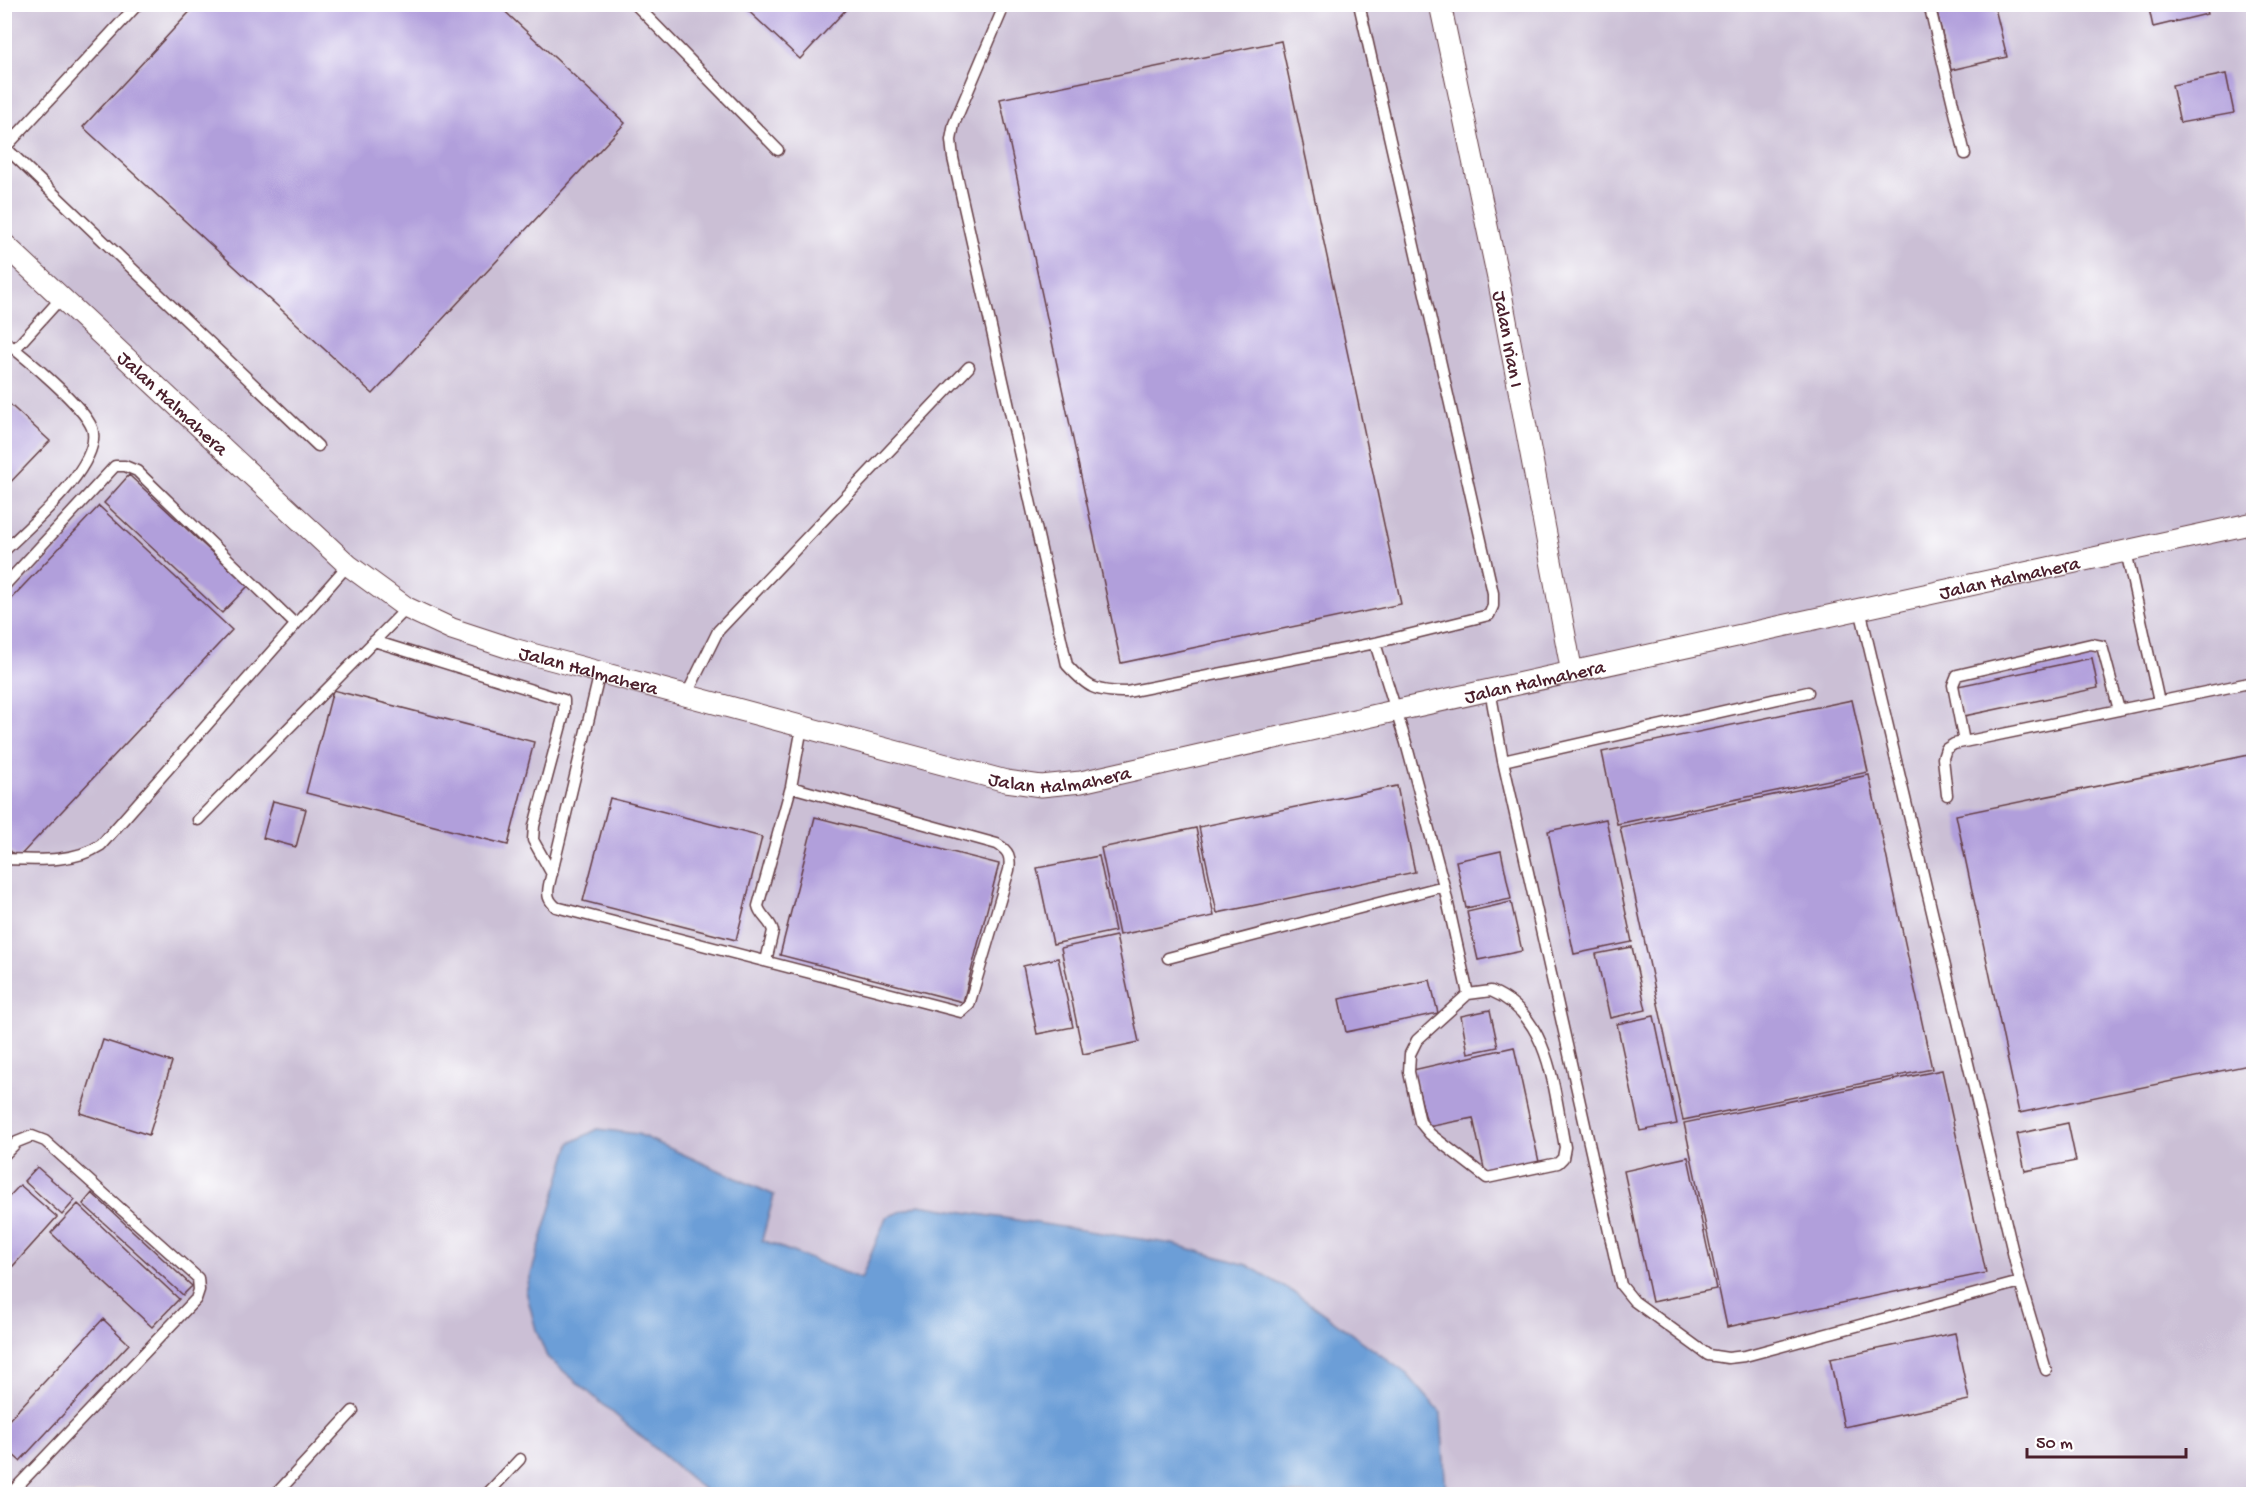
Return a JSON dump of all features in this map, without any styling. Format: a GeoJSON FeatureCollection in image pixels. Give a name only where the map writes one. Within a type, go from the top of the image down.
{"type":"FeatureCollection","features":[{"type":"Feature","properties":{"kind":"street","name":"Jalan Irian I"},"geometry":{"type":"LineString","coordinates":[[1440,4],[1499,283],[1572,673]]}},
{"type":"Feature","properties":{"kind":"street","name":"Jalan Halmahera"},"geometry":{"type":"LineString","coordinates":[[4,244],[348,565],[406,608],[452,629],[600,672],[958,769],[1041,786],[1091,780],[1394,711],[2253,523]]}},
{"type":"Feature","properties":{"kind":"lane"},"geometry":{"type":"LineString","coordinates":[[138,4],[5,149],[318,446]]}},
{"type":"Feature","properties":{"kind":"lane"},"geometry":{"type":"LineString","coordinates":[[635,4],[778,150]]}},
{"type":"Feature","properties":{"kind":"lane"},"geometry":{"type":"LineString","coordinates":[[1005,4],[994,25],[951,140],[955,170],[1067,665],[1085,684],[1102,692],[1126,692],[1375,643],[1489,615],[1493,606],[1493,593],[1359,4]]}},
{"type":"Feature","properties":{"kind":"lane"},"geometry":{"type":"LineString","coordinates":[[1929,4],[1965,154]]}},
{"type":"Feature","properties":{"kind":"lane"},"geometry":{"type":"LineString","coordinates":[[15,349],[62,297]]}},
{"type":"Feature","properties":{"kind":"lane"},"geometry":{"type":"LineString","coordinates":[[4,340],[83,413],[92,430],[92,447],[83,470],[4,551]]}},
{"type":"Feature","properties":{"kind":"lane"},"geometry":{"type":"LineString","coordinates":[[687,696],[718,631],[969,366]]}},
{"type":"Feature","properties":{"kind":"lane"},"geometry":{"type":"LineString","coordinates":[[4,586],[115,466],[125,466],[137,471],[295,624]]}},
{"type":"Feature","properties":{"kind":"lane"},"geometry":{"type":"LineString","coordinates":[[2126,551],[2159,702]]}},
{"type":"Feature","properties":{"kind":"lane"},"geometry":{"type":"LineString","coordinates":[[4,859],[73,857],[102,846],[348,565]]}},
{"type":"Feature","properties":{"kind":"lane"},"geometry":{"type":"LineString","coordinates":[[198,820],[406,608]]}},
{"type":"Feature","properties":{"kind":"lane"},"geometry":{"type":"LineString","coordinates":[[1860,609],[2020,1282],[2046,1370]]}},
{"type":"Feature","properties":{"kind":"lane"},"geometry":{"type":"LineString","coordinates":[[374,641],[564,700],[564,714],[534,826],[533,840],[552,874]]}},
{"type":"Feature","properties":{"kind":"lane"},"geometry":{"type":"LineString","coordinates":[[1375,643],[1394,711],[1406,743],[1444,886],[1468,994]]}},
{"type":"Feature","properties":{"kind":"lane"},"geometry":{"type":"LineString","coordinates":[[1964,742],[1953,685],[1957,675],[2091,644],[2102,646],[2119,710]]}},
{"type":"Feature","properties":{"kind":"lane"},"geometry":{"type":"LineString","coordinates":[[600,672],[547,894],[556,907],[961,1012],[969,1005],[1009,870],[1011,857],[1005,849],[997,844],[790,787]]}},
{"type":"Feature","properties":{"kind":"lane"},"geometry":{"type":"LineString","coordinates":[[1947,795],[1943,758],[1946,749],[1964,742],[2253,682]]}},
{"type":"Feature","properties":{"kind":"lane"},"geometry":{"type":"LineString","coordinates":[[1490,690],[1503,761],[1621,1285],[1634,1300],[1708,1355],[1728,1358],[1745,1356],[2020,1282]]}},
{"type":"Feature","properties":{"kind":"lane"},"geometry":{"type":"LineString","coordinates":[[1503,761],[1808,692]]}},
{"type":"Feature","properties":{"kind":"lane"},"geometry":{"type":"LineString","coordinates":[[766,961],[773,931],[772,926],[759,913],[758,906],[790,787],[802,727]]}},
{"type":"Feature","properties":{"kind":"lane"},"geometry":{"type":"LineString","coordinates":[[1168,958],[1444,886]]}},
{"type":"Feature","properties":{"kind":"lane"},"geometry":{"type":"LineString","coordinates":[[1491,991],[1501,995],[1512,1003],[1542,1042],[1565,1147],[1563,1158],[1558,1163],[1487,1178],[1430,1134],[1420,1122],[1409,1072],[1410,1053],[1417,1040],[1468,994],[1491,991]]}},
{"type":"Feature","properties":{"kind":"lane"},"geometry":{"type":"LineString","coordinates":[[4,1155],[17,1142],[32,1136],[45,1142],[198,1278],[199,1290],[196,1299],[10,1494]]}},
{"type":"Feature","properties":{"kind":"lane"},"geometry":{"type":"LineString","coordinates":[[276,1494],[353,1411]]}},
{"type":"Feature","properties":{"kind":"lane"},"geometry":{"type":"LineString","coordinates":[[487,1494],[520,1459]]}},
{"type":"Feature","properties":{"kind":"shaded area"},"geometry":{"type":"Polygon","coordinates":[[[5,5],[2253,5],[2253,1494],[5,1494],[5,5]]]}},
{"type":"Feature","properties":{"kind":"water"},"geometry":{"type":"Polygon","coordinates":[[[598,1129],[638,1134],[774,1195],[762,1240],[861,1279],[886,1217],[919,1205],[1173,1244],[1247,1265],[1295,1293],[1407,1374],[1441,1413],[1446,1494],[709,1494],[547,1357],[536,1330],[526,1291],[570,1143],[598,1129]]]}},
{"type":"Feature","properties":{"kind":"building"},"geometry":{"type":"Polygon","coordinates":[[[197,4],[497,4],[625,123],[373,394],[83,127],[197,4]]]}},
{"type":"Feature","properties":{"kind":"building"},"geometry":{"type":"Polygon","coordinates":[[[741,4],[851,4],[800,59],[741,4]]]}},
{"type":"Feature","properties":{"kind":"building"},"geometry":{"type":"Polygon","coordinates":[[[1935,4],[1994,4],[2007,57],[1951,70],[1935,4]]]}},
{"type":"Feature","properties":{"kind":"building"},"geometry":{"type":"Polygon","coordinates":[[[2148,4],[2204,4],[2207,14],[2153,27],[2148,4]]]}},
{"type":"Feature","properties":{"kind":"building"},"geometry":{"type":"Polygon","coordinates":[[[1281,41],[1401,604],[1121,663],[1000,99],[1281,41]]]}},
{"type":"Feature","properties":{"kind":"building"},"geometry":{"type":"Polygon","coordinates":[[[2226,74],[2234,113],[2180,123],[2172,85],[2226,74]]]}},
{"type":"Feature","properties":{"kind":"building"},"geometry":{"type":"Polygon","coordinates":[[[4,399],[50,441],[4,489],[4,399]]]}},
{"type":"Feature","properties":{"kind":"building"},"geometry":{"type":"Polygon","coordinates":[[[129,475],[248,586],[222,613],[104,503],[129,475]]]}},
{"type":"Feature","properties":{"kind":"building"},"geometry":{"type":"Polygon","coordinates":[[[99,506],[232,630],[18,858],[4,845],[4,606],[99,506]]]}},
{"type":"Feature","properties":{"kind":"building"},"geometry":{"type":"Polygon","coordinates":[[[2092,658],[2098,688],[1964,716],[1958,686],[2092,658]]]}},
{"type":"Feature","properties":{"kind":"building"},"geometry":{"type":"Polygon","coordinates":[[[333,690],[534,742],[508,845],[306,793],[333,690]]]}},
{"type":"Feature","properties":{"kind":"building"},"geometry":{"type":"Polygon","coordinates":[[[1852,700],[1868,772],[1617,824],[1602,752],[1852,700]]]}},
{"type":"Feature","properties":{"kind":"building"},"geometry":{"type":"Polygon","coordinates":[[[2254,754],[2254,1064],[2019,1113],[1956,815],[2254,754]]]}},
{"type":"Feature","properties":{"kind":"building"},"geometry":{"type":"Polygon","coordinates":[[[1869,775],[1932,1069],[1683,1120],[1620,827],[1869,775]]]}},
{"type":"Feature","properties":{"kind":"building"},"geometry":{"type":"Polygon","coordinates":[[[1397,786],[1415,872],[1217,913],[1199,827],[1397,786]]]}},
{"type":"Feature","properties":{"kind":"building"},"geometry":{"type":"Polygon","coordinates":[[[610,798],[762,837],[736,940],[583,901],[610,798]]]}},
{"type":"Feature","properties":{"kind":"building"},"geometry":{"type":"Polygon","coordinates":[[[273,801],[306,809],[296,847],[263,838],[273,801]]]}},
{"type":"Feature","properties":{"kind":"building"},"geometry":{"type":"Polygon","coordinates":[[[815,817],[999,864],[963,1002],[780,955],[815,817]]]}},
{"type":"Feature","properties":{"kind":"building"},"geometry":{"type":"Polygon","coordinates":[[[1606,819],[1632,942],[1574,954],[1548,831],[1606,819]]]}},
{"type":"Feature","properties":{"kind":"building"},"geometry":{"type":"Polygon","coordinates":[[[1196,828],[1214,916],[1119,935],[1101,848],[1196,828]]]}},
{"type":"Feature","properties":{"kind":"building"},"geometry":{"type":"Polygon","coordinates":[[[1501,851],[1511,899],[1466,908],[1456,861],[1501,851]]]}},
{"type":"Feature","properties":{"kind":"building"},"geometry":{"type":"Polygon","coordinates":[[[1099,856],[1115,931],[1053,944],[1037,868],[1099,856]]]}},
{"type":"Feature","properties":{"kind":"building"},"geometry":{"type":"Polygon","coordinates":[[[1511,902],[1522,951],[1478,960],[1467,912],[1511,902]]]}},
{"type":"Feature","properties":{"kind":"building"},"geometry":{"type":"Polygon","coordinates":[[[1116,936],[1139,1042],[1083,1054],[1061,948],[1116,936]]]}},
{"type":"Feature","properties":{"kind":"building"},"geometry":{"type":"Polygon","coordinates":[[[1632,947],[1646,1010],[1610,1018],[1596,954],[1632,947]]]}},
{"type":"Feature","properties":{"kind":"building"},"geometry":{"type":"Polygon","coordinates":[[[1058,958],[1073,1027],[1037,1034],[1023,966],[1058,958]]]}},
{"type":"Feature","properties":{"kind":"building"},"geometry":{"type":"Polygon","coordinates":[[[1430,980],[1438,1013],[1346,1032],[1339,999],[1430,980]]]}},
{"type":"Feature","properties":{"kind":"building"},"geometry":{"type":"Polygon","coordinates":[[[1490,1010],[1498,1047],[1468,1053],[1461,1016],[1490,1010]]]}},
{"type":"Feature","properties":{"kind":"building"},"geometry":{"type":"Polygon","coordinates":[[[1654,1016],[1677,1124],[1640,1131],[1617,1024],[1654,1016]]]}},
{"type":"Feature","properties":{"kind":"building"},"geometry":{"type":"Polygon","coordinates":[[[103,1040],[172,1062],[149,1135],[80,1113],[103,1040]]]}},
{"type":"Feature","properties":{"kind":"building"},"geometry":{"type":"Polygon","coordinates":[[[1514,1047],[1539,1162],[1485,1173],[1473,1118],[1428,1127],[1413,1070],[1514,1047]]]}},
{"type":"Feature","properties":{"kind":"building"},"geometry":{"type":"Polygon","coordinates":[[[1942,1070],[1986,1273],[1727,1327],[1684,1123],[1942,1070]]]}},
{"type":"Feature","properties":{"kind":"building"},"geometry":{"type":"Polygon","coordinates":[[[2068,1123],[2076,1161],[2025,1171],[2017,1134],[2068,1123]]]}},
{"type":"Feature","properties":{"kind":"building"},"geometry":{"type":"Polygon","coordinates":[[[1688,1157],[1716,1289],[1652,1302],[1624,1171],[1688,1157]]]}},
{"type":"Feature","properties":{"kind":"building"},"geometry":{"type":"Polygon","coordinates":[[[37,1167],[75,1200],[62,1215],[24,1181],[37,1167]]]}},
{"type":"Feature","properties":{"kind":"building"},"geometry":{"type":"Polygon","coordinates":[[[20,1185],[57,1217],[4,1276],[4,1202],[20,1185]]]}},
{"type":"Feature","properties":{"kind":"building"},"geometry":{"type":"Polygon","coordinates":[[[92,1193],[192,1286],[183,1295],[83,1204],[92,1193]]]}},
{"type":"Feature","properties":{"kind":"building"},"geometry":{"type":"Polygon","coordinates":[[[78,1204],[179,1299],[152,1327],[51,1233],[78,1204]]]}},
{"type":"Feature","properties":{"kind":"building"},"geometry":{"type":"Polygon","coordinates":[[[103,1319],[129,1344],[20,1461],[4,1447],[4,1425],[103,1319]]]}},
{"type":"Feature","properties":{"kind":"building"},"geometry":{"type":"Polygon","coordinates":[[[1955,1333],[1969,1400],[1844,1427],[1830,1359],[1955,1333]]]}}]}
